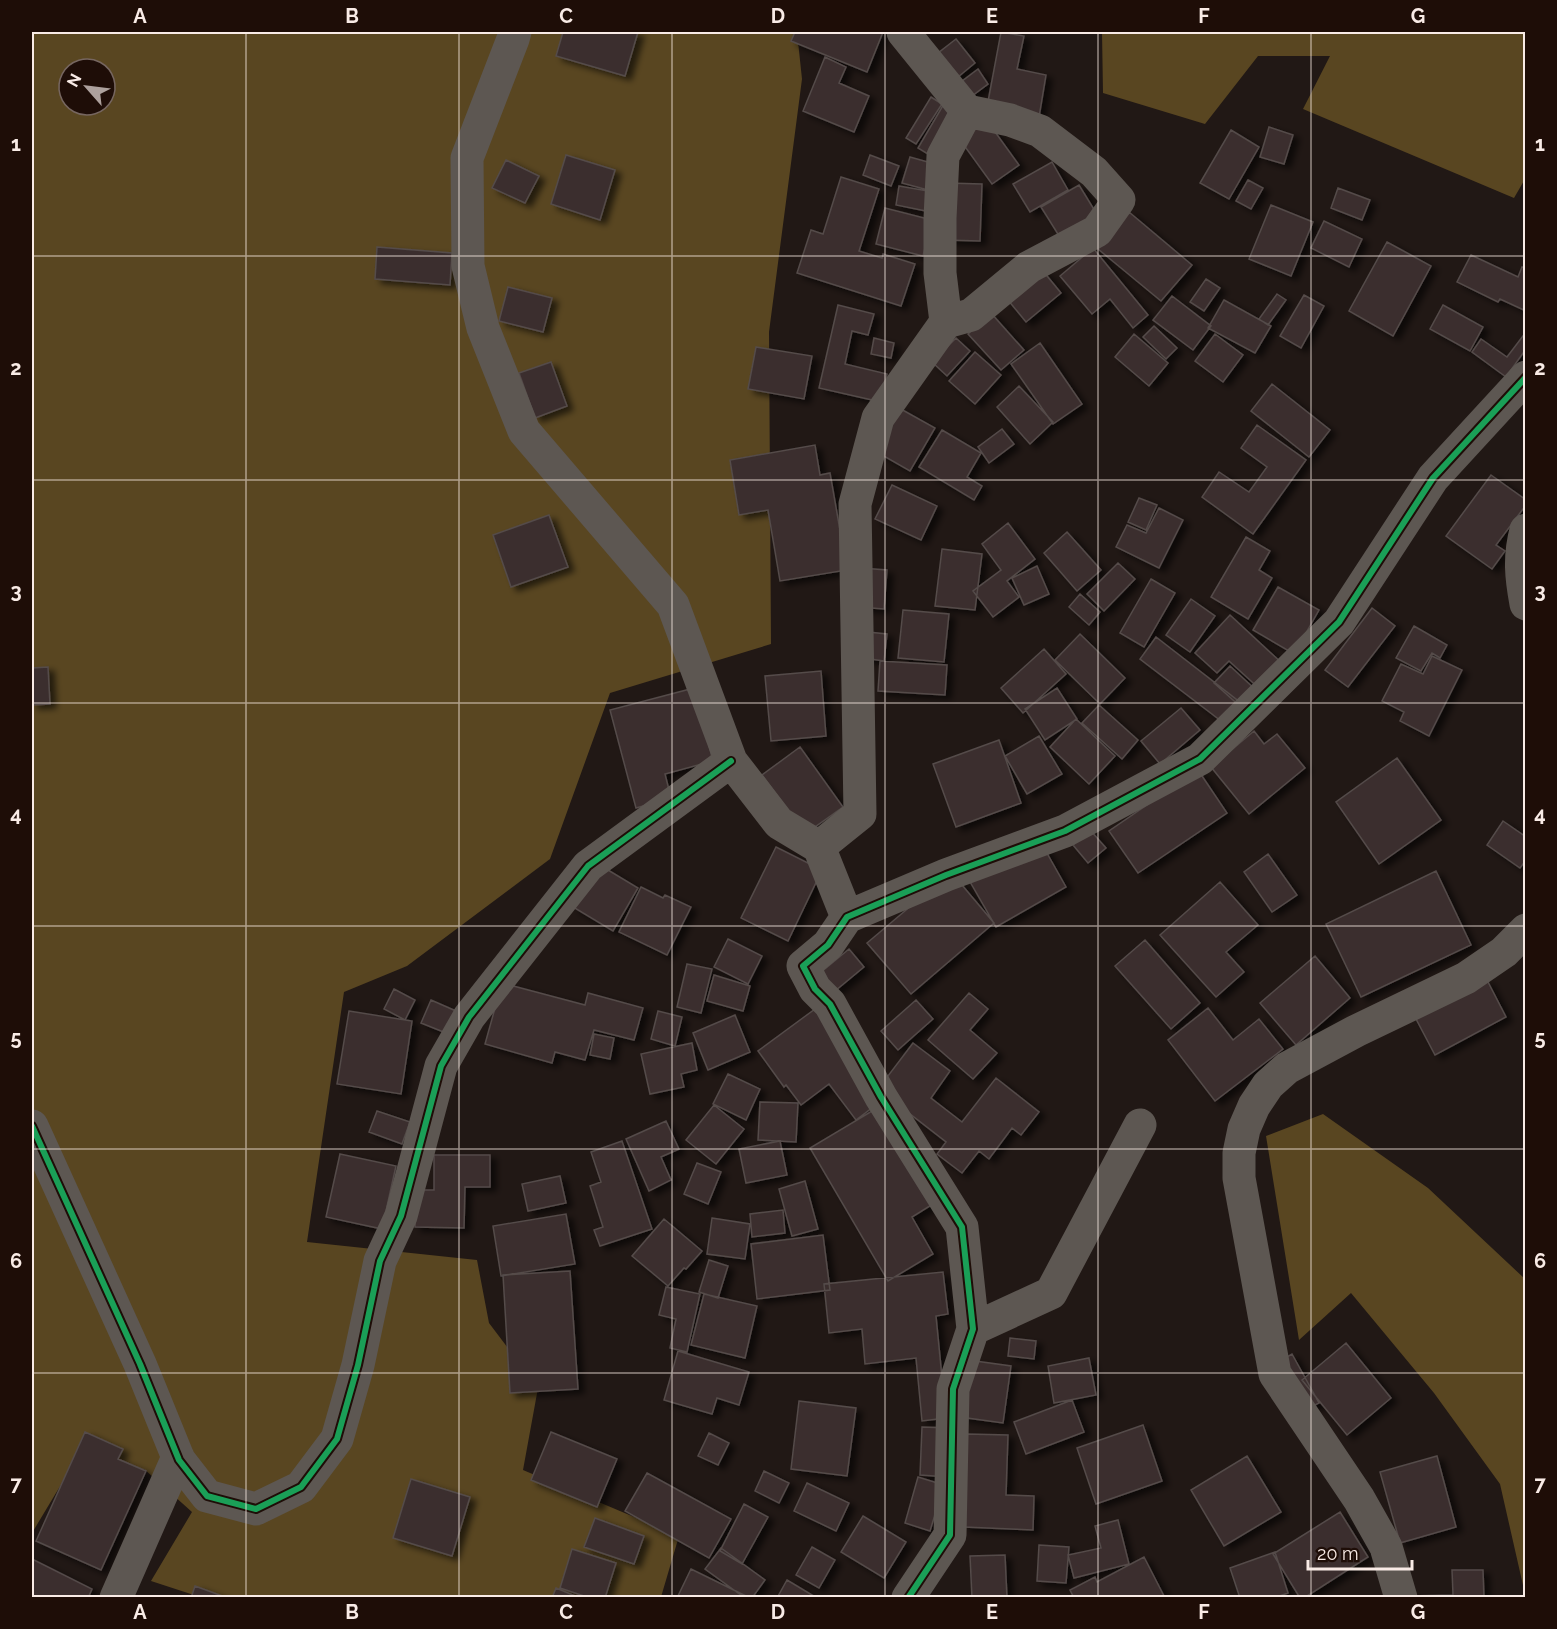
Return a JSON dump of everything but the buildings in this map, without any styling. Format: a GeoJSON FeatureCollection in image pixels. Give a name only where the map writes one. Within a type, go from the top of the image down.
{"type":"FeatureCollection","features":[{"type":"Feature","properties":{"kind":"street"},"geometry":{"type":"LineString","coordinates":[[514,32],[466,158],[468,266],[483,328],[524,431],[673,605],[731,760],[779,823],[819,847],[847,917]]}},
{"type":"Feature","properties":{"kind":"street"},"geometry":{"type":"LineString","coordinates":[[819,847],[860,814],[855,504],[878,418],[946,322],[971,315],[1029,267],[1097,231],[1119,200],[1094,171],[1040,131],[1010,120],[967,111],[903,32]]}},
{"type":"Feature","properties":{"kind":"street"},"geometry":{"type":"LineString","coordinates":[[946,322],[940,273],[940,218],[944,156],[967,111]]}},
{"type":"Feature","properties":{"kind":"street"},"geometry":{"type":"LineString","coordinates":[[908,1598],[950,1535],[953,1389],[973,1329],[962,1227],[881,1097],[830,1004],[815,989],[803,966],[828,945],[847,917],[946,875],[1065,831],[1200,759],[1340,622],[1433,478],[1526,377]]}},
{"type":"Feature","properties":{"kind":"street"},"geometry":{"type":"LineString","coordinates":[[1526,530],[1521,548],[1521,576],[1526,604]]}},
{"type":"Feature","properties":{"kind":"street"},"geometry":{"type":"LineString","coordinates":[[32,1126],[140,1364],[179,1460],[207,1496],[256,1509],[301,1487],[337,1439],[358,1365],[380,1261],[400,1216],[441,1066],[469,1017],[588,866],[731,760]]}},
{"type":"Feature","properties":{"kind":"street"},"geometry":{"type":"LineString","coordinates":[[1401,1598],[1386,1547],[1359,1499],[1275,1374],[1239,1179],[1241,1145],[1244,1129],[1254,1106],[1268,1085],[1287,1068],[1356,1031],[1466,978],[1504,952],[1526,930]]}},
{"type":"Feature","properties":{"kind":"street"},"geometry":{"type":"LineString","coordinates":[[973,1329],[1051,1293],[1140,1125]]}},
{"type":"Feature","properties":{"kind":"street"},"geometry":{"type":"LineString","coordinates":[[116,1598],[178,1457]]}},
{"type":"Feature","properties":{"kind":"shaded area"},"geometry":{"type":"Polygon","coordinates":[[[32,32],[797,32],[802,79],[769,332],[771,644],[610,693],[550,859],[407,966],[344,992],[307,1242],[477,1260],[489,1323],[538,1388],[523,1470],[679,1536],[661,1597],[200,1597],[151,1581],[192,1512],[144,1469],[71,1468],[32,1533],[32,32]]]}},
{"type":"Feature","properties":{"kind":"shaded area"},"geometry":{"type":"Polygon","coordinates":[[[1102,32],[1525,32],[1525,179],[1514,198],[1303,109],[1330,56],[1258,56],[1205,124],[1103,93],[1102,32]]]}},
{"type":"Feature","properties":{"kind":"shaded area"},"geometry":{"type":"Polygon","coordinates":[[[1323,1114],[1428,1188],[1525,1279],[1525,1594],[1500,1484],[1434,1393],[1351,1293],[1299,1340],[1266,1136],[1323,1114]]]}},
{"type":"Feature","properties":{"kind":"cycle path"},"geometry":{"type":"LineString","coordinates":[[908,1598],[950,1535],[953,1389],[973,1329],[962,1227],[881,1097],[830,1004],[815,989],[803,966],[828,945],[847,917],[946,875],[1065,831],[1200,759],[1339,622],[1433,478],[1526,377]]}},
{"type":"Feature","properties":{"kind":"cycle path"},"geometry":{"type":"LineString","coordinates":[[32,1126],[140,1364],[179,1460],[207,1496],[256,1509],[301,1487],[337,1439],[358,1365],[380,1261],[401,1216],[441,1066],[469,1017],[588,866],[731,761]]}}]}
